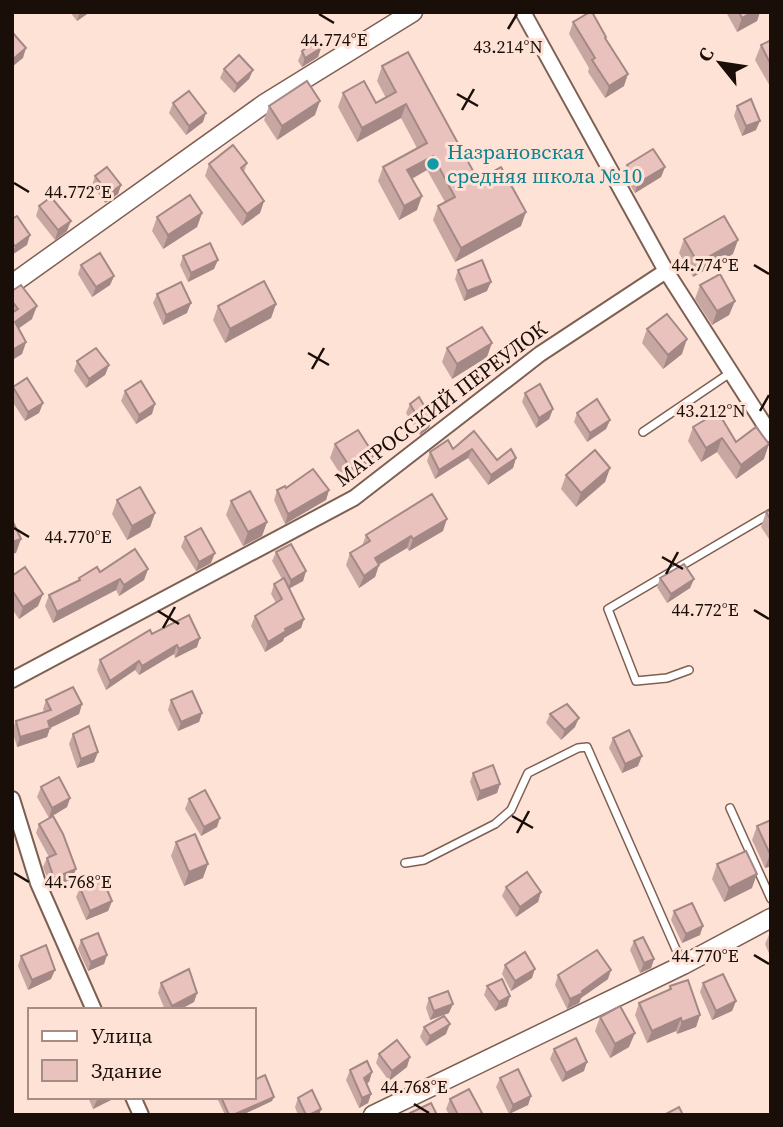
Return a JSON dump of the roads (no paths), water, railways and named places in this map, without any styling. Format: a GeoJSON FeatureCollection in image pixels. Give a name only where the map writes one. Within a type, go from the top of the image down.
{"type":"FeatureCollection","features":[{"type":"Feature","properties":{"kind":"street"},"geometry":{"type":"LineString","coordinates":[[12,284],[264,104],[413,12]]}},
{"type":"Feature","properties":{"kind":"street"},"geometry":{"type":"LineString","coordinates":[[523,12],[666,271],[771,435]]}},
{"type":"Feature","properties":{"kind":"street","name":"МАТРОССКИЙ ПЕРЕУЛОК"},"geometry":{"type":"LineString","coordinates":[[12,680],[354,498],[540,354],[666,271]]}},
{"type":"Feature","properties":{"kind":"street"},"geometry":{"type":"LineString","coordinates":[[12,799],[38,883],[93,1008]]}},
{"type":"Feature","properties":{"kind":"street"},"geometry":{"type":"LineString","coordinates":[[373,1115],[683,965],[771,918]]}},
{"type":"Feature","properties":{"kind":"street"},"geometry":{"type":"LineString","coordinates":[[134,1099],[141,1115]]}},
{"type":"Feature","properties":{"kind":"lane"},"geometry":{"type":"LineString","coordinates":[[643,432],[730,373]]}},
{"type":"Feature","properties":{"kind":"lane"},"geometry":{"type":"LineString","coordinates":[[689,670],[667,678],[636,681],[607,609],[771,513]]}},
{"type":"Feature","properties":{"kind":"lane"},"geometry":{"type":"LineString","coordinates":[[405,863],[424,860],[495,824],[511,810],[528,774],[578,748],[587,747],[683,965]]}},
{"type":"Feature","properties":{"kind":"lane"},"geometry":{"type":"LineString","coordinates":[[730,808],[771,900]]}},
{"type":"Feature","properties":{"kind":"place","name":"Назрановская средняя школа №10"},"geometry":{"type":"Point","coordinates":[433,164]}}]}
